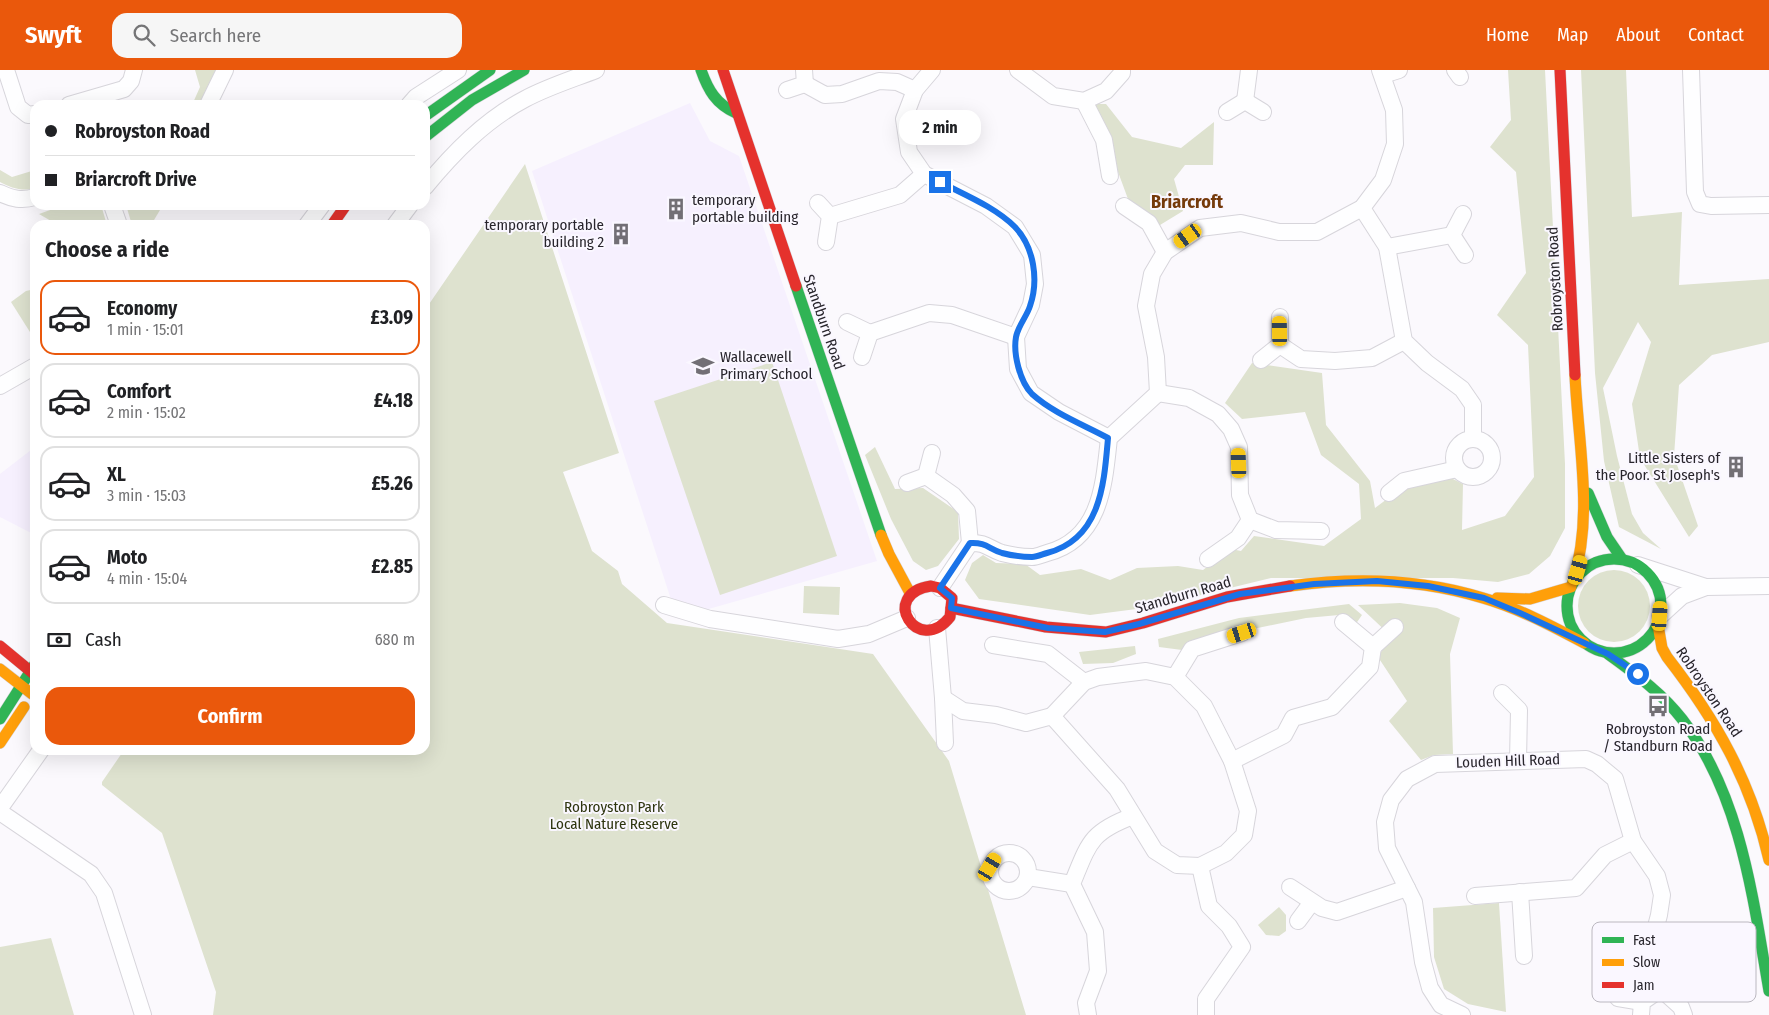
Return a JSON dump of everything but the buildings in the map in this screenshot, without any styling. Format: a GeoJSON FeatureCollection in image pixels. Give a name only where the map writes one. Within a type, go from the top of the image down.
{"type":"FeatureCollection","features":[{"type":"Feature","properties":{"kind":"street"},"geometry":{"type":"LineString","coordinates":[[6,70],[18,107],[30,115]]}},
{"type":"Feature","properties":{"kind":"street"},"geometry":{"type":"LineString","coordinates":[[86,100],[124,89],[132,81],[134,70]]}},
{"type":"Feature","properties":{"kind":"street"},"geometry":{"type":"LineString","coordinates":[[210,100],[225,70]]}},
{"type":"Feature","properties":{"kind":"street"},"geometry":{"type":"LineString","coordinates":[[414,100],[458,70]]}},
{"type":"Feature","properties":{"kind":"street"},"geometry":{"type":"LineString","coordinates":[[430,112],[490,70]]}},
{"type":"Feature","properties":{"kind":"street"},"geometry":{"type":"LineString","coordinates":[[430,132],[438,124],[505,79],[524,70]]}},
{"type":"Feature","properties":{"kind":"street"},"geometry":{"type":"LineString","coordinates":[[430,181],[448,158],[485,126],[525,99],[596,70]]}},
{"type":"Feature","properties":{"kind":"street"},"geometry":{"type":"LineString","coordinates":[[701,70],[715,100],[723,108],[736,113]]}},
{"type":"Feature","properties":{"kind":"street","name":"Standburn Road"},"geometry":{"type":"LineString","coordinates":[[722,70],[872,512],[890,554],[910,593]]}},
{"type":"Feature","properties":{"kind":"street"},"geometry":{"type":"LineString","coordinates":[[932,70],[915,90],[904,119],[909,152],[924,174],[986,206],[1016,227],[1032,255],[1035,284],[1031,305],[1016,337],[1018,369],[1031,393],[1059,412],[1108,438]]}},
{"type":"Feature","properties":{"kind":"street"},"geometry":{"type":"LineString","coordinates":[[1018,70],[1052,96],[1084,101],[1106,91],[1122,73],[1122,70]]}},
{"type":"Feature","properties":{"kind":"street"},"geometry":{"type":"LineString","coordinates":[[1246,101],[1249,70]]}},
{"type":"Feature","properties":{"kind":"street"},"geometry":{"type":"LineString","coordinates":[[1158,393],[1156,357],[1146,306],[1152,274],[1165,252],[1200,228],[1241,224],[1279,232],[1317,232],[1362,208],[1383,180],[1395,144],[1394,110],[1381,73],[1399,70]]}},
{"type":"Feature","properties":{"kind":"street","name":"Robroyston Road"},"geometry":{"type":"LineString","coordinates":[[1560,70],[1577,424],[1584,485],[1583,549],[1572,585]]}},
{"type":"Feature","properties":{"kind":"street"},"geometry":{"type":"LineString","coordinates":[[1691,70],[1695,192],[1700,204],[1711,206],[1769,205]]}},
{"type":"Feature","properties":{"kind":"street"},"geometry":{"type":"LineString","coordinates":[[787,90],[804,77],[825,95],[842,94],[879,81],[897,82],[915,90]]}},
{"type":"Feature","properties":{"kind":"street"},"geometry":{"type":"LineString","coordinates":[[1084,101],[1104,140],[1110,176]]}},
{"type":"Feature","properties":{"kind":"street"},"geometry":{"type":"LineString","coordinates":[[1227,112],[1246,101]]}},
{"type":"Feature","properties":{"kind":"street"},"geometry":{"type":"LineString","coordinates":[[1246,101],[1262,112]]}},
{"type":"Feature","properties":{"kind":"street"},"geometry":{"type":"LineString","coordinates":[[830,216],[900,195],[924,174]]}},
{"type":"Feature","properties":{"kind":"street"},"geometry":{"type":"LineString","coordinates":[[0,193],[12,199],[30,198]]}},
{"type":"Feature","properties":{"kind":"street"},"geometry":{"type":"LineString","coordinates":[[818,203],[830,216]]}},
{"type":"Feature","properties":{"kind":"street"},"geometry":{"type":"LineString","coordinates":[[1124,206],[1149,223],[1165,252]]}},
{"type":"Feature","properties":{"kind":"street"},"geometry":{"type":"LineString","coordinates":[[1362,208],[1387,247],[1404,341],[1427,363],[1462,389],[1473,406],[1473,439]]}},
{"type":"Feature","properties":{"kind":"street"},"geometry":{"type":"LineString","coordinates":[[1452,235],[1463,214]]}},
{"type":"Feature","properties":{"kind":"street"},"geometry":{"type":"LineString","coordinates":[[826,242],[830,216]]}},
{"type":"Feature","properties":{"kind":"street"},"geometry":{"type":"LineString","coordinates":[[1387,247],[1452,235]]}},
{"type":"Feature","properties":{"kind":"street"},"geometry":{"type":"LineString","coordinates":[[1452,235],[1465,255]]}},
{"type":"Feature","properties":{"kind":"street"},"geometry":{"type":"LineString","coordinates":[[847,322],[870,333],[929,314],[952,315],[1016,337]]}},
{"type":"Feature","properties":{"kind":"street"},"geometry":{"type":"LineString","coordinates":[[1280,317],[1280,345]]}},
{"type":"Feature","properties":{"kind":"street"},"geometry":{"type":"LineString","coordinates":[[862,357],[870,333]]}},
{"type":"Feature","properties":{"kind":"street"},"geometry":{"type":"LineString","coordinates":[[1280,345],[1301,359],[1335,361],[1372,358],[1404,341]]}},
{"type":"Feature","properties":{"kind":"street"},"geometry":{"type":"LineString","coordinates":[[1261,360],[1280,345]]}},
{"type":"Feature","properties":{"kind":"street"},"geometry":{"type":"LineString","coordinates":[[0,386],[30,369]]}},
{"type":"Feature","properties":{"kind":"street"},"geometry":{"type":"LineString","coordinates":[[970,543],[981,542],[1002,553],[1032,557],[1058,550],[1079,537],[1096,510],[1105,478],[1108,438],[1158,393]]}},
{"type":"Feature","properties":{"kind":"street"},"geometry":{"type":"LineString","coordinates":[[1158,393],[1189,398],[1218,414],[1231,429],[1239,447],[1240,495],[1250,520],[1276,530],[1321,531]]}},
{"type":"Feature","properties":{"kind":"street"},"geometry":{"type":"LineString","coordinates":[[1467,440],[1480,440],[1492,452],[1491,466],[1484,474],[1476,478],[1463,475],[1457,469],[1454,461],[1455,452],[1467,440]]}},
{"type":"Feature","properties":{"kind":"street"},"geometry":{"type":"LineString","coordinates":[[926,476],[932,453]]}},
{"type":"Feature","properties":{"kind":"street"},"geometry":{"type":"LineString","coordinates":[[1389,493],[1404,481],[1457,469]]}},
{"type":"Feature","properties":{"kind":"street"},"geometry":{"type":"LineString","coordinates":[[926,476],[953,495],[967,511],[970,543],[940,588]]}},
{"type":"Feature","properties":{"kind":"street"},"geometry":{"type":"LineString","coordinates":[[907,483],[926,476]]}},
{"type":"Feature","properties":{"kind":"street","name":"Robroyston Road"},"geometry":{"type":"LineString","coordinates":[[1584,485],[1607,538],[1622,559]]}},
{"type":"Feature","properties":{"kind":"street"},"geometry":{"type":"LineString","coordinates":[[1208,559],[1238,538],[1250,520]]}},
{"type":"Feature","properties":{"kind":"street"},"geometry":{"type":"LineString","coordinates":[[1769,586],[1706,587],[1622,559],[1610,558],[1599,560],[1581,572],[1572,585],[1566,603],[1567,614],[1574,631],[1584,643],[1608,654],[1632,669],[1661,694],[1691,732],[1710,766],[1735,824],[1748,875],[1769,991]]}},
{"type":"Feature","properties":{"kind":"street"},"geometry":{"type":"LineString","coordinates":[[1638,565],[1646,571],[1658,587],[1661,600],[1659,620]]}},
{"type":"Feature","properties":{"kind":"street","name":"Standburn Road"},"geometry":{"type":"LineString","coordinates":[[951,608],[1048,628],[1105,632],[1139,624],[1240,594],[1314,584],[1377,581],[1428,586],[1484,598],[1555,628],[1584,643]]}},
{"type":"Feature","properties":{"kind":"street","name":"Standburn Road"},"geometry":{"type":"LineString","coordinates":[[1484,598],[1530,599],[1572,585]]}},
{"type":"Feature","properties":{"kind":"street"},"geometry":{"type":"LineString","coordinates":[[931,586],[940,588],[952,598],[948,621],[937,628],[926,630],[912,626],[907,618],[905,604],[910,593],[921,587],[931,586]]}},
{"type":"Feature","properties":{"kind":"street"},"geometry":{"type":"LineString","coordinates":[[1608,654],[1624,653],[1638,647],[1652,635],[1659,620],[1682,596],[1706,587]]}},
{"type":"Feature","properties":{"kind":"street"},"geometry":{"type":"LineString","coordinates":[[664,605],[710,619],[838,639],[869,634],[907,618]]}},
{"type":"Feature","properties":{"kind":"street","name":"Robroyston Road"},"geometry":{"type":"LineString","coordinates":[[1659,620],[1662,648],[1667,657],[1725,738],[1748,789],[1769,860]]}},
{"type":"Feature","properties":{"kind":"street"},"geometry":{"type":"LineString","coordinates":[[1343,622],[1373,647]]}},
{"type":"Feature","properties":{"kind":"street"},"geometry":{"type":"LineString","coordinates":[[1232,761],[1284,735],[1293,718],[1332,707],[1370,667],[1373,647],[1395,627]]}},
{"type":"Feature","properties":{"kind":"street"},"geometry":{"type":"LineString","coordinates":[[937,628],[945,743]]}},
{"type":"Feature","properties":{"kind":"street"},"geometry":{"type":"LineString","coordinates":[[1175,677],[1192,649],[1242,633]]}},
{"type":"Feature","properties":{"kind":"street"},"geometry":{"type":"LineString","coordinates":[[993,645],[1048,654],[1084,682]]}},
{"type":"Feature","properties":{"kind":"street"},"geometry":{"type":"LineString","coordinates":[[0,646],[30,668]]}},
{"type":"Feature","properties":{"kind":"street"},"geometry":{"type":"LineString","coordinates":[[0,669],[30,690]]}},
{"type":"Feature","properties":{"kind":"street"},"geometry":{"type":"LineString","coordinates":[[943,698],[963,711],[996,715],[1026,723],[1052,716],[1084,682],[1098,677],[1146,671],[1175,677],[1204,706],[1232,761],[1248,811],[1244,835],[1226,853],[1200,866],[1176,865],[1155,851],[1117,789],[1052,716]]}},
{"type":"Feature","properties":{"kind":"street"},"geometry":{"type":"LineString","coordinates":[[0,719],[30,674]]}},
{"type":"Feature","properties":{"kind":"street"},"geometry":{"type":"LineString","coordinates":[[1502,693],[1519,710],[1518,761]]}},
{"type":"Feature","properties":{"kind":"street"},"geometry":{"type":"LineString","coordinates":[[0,744],[30,698]]}},
{"type":"Feature","properties":{"kind":"street"},"geometry":{"type":"LineString","coordinates":[[38,755],[0,810],[91,874],[104,893],[143,1015]]}},
{"type":"Feature","properties":{"kind":"street","name":"Louden Hill Road"},"geometry":{"type":"LineString","coordinates":[[1462,1015],[1436,1010],[1423,962],[1414,902],[1387,848],[1385,822],[1391,800],[1407,779],[1435,764],[1586,759],[1597,764],[1615,779],[1633,841],[1657,876],[1662,895],[1658,922]]}},
{"type":"Feature","properties":{"kind":"street"},"geometry":{"type":"LineString","coordinates":[[1088,1015],[1086,1004],[1098,971],[1095,932],[1072,884],[1088,844],[1109,825],[1133,816]]}},
{"type":"Feature","properties":{"kind":"street"},"geometry":{"type":"LineString","coordinates":[[1476,896],[1576,888],[1605,855],[1633,841]]}},
{"type":"Feature","properties":{"kind":"street"},"geometry":{"type":"LineString","coordinates":[[1200,866],[1210,906],[1229,926],[1242,947],[1206,999],[1206,1015]]}},
{"type":"Feature","properties":{"kind":"street"},"geometry":{"type":"LineString","coordinates":[[1028,877],[1072,884]]}},
{"type":"Feature","properties":{"kind":"street"},"geometry":{"type":"LineString","coordinates":[[1290,887],[1322,908],[1337,912],[1407,888]]}},
{"type":"Feature","properties":{"kind":"street"},"geometry":{"type":"LineString","coordinates":[[1520,892],[1524,956]]}},
{"type":"Feature","properties":{"kind":"street"},"geometry":{"type":"LineString","coordinates":[[1298,921],[1312,902]]}},
{"type":"Feature","properties":{"kind":"street"},"geometry":{"type":"LineString","coordinates":[[1628,1002],[1642,1008]]}},
{"type":"Feature","properties":{"kind":"street","name":"Louden Hill Road"},"geometry":{"type":"LineString","coordinates":[[1675,1002],[1681,1008],[1684,1015]]}},
{"type":"Feature","properties":{"kind":"shaded area","name":"Wallacewell Primary School"},"geometry":{"type":"Polygon","coordinates":[[[690,103],[710,141],[739,156],[877,561],[677,618],[532,171],[690,103]]]}},
{"type":"Feature","properties":{"kind":"shaded area"},"geometry":{"type":"Polygon","coordinates":[[[30,451],[30,532],[0,517],[0,474],[30,451]]]}},
{"type":"Feature","properties":{"kind":"green space"},"geometry":{"type":"Polygon","coordinates":[[[195,70],[217,70],[202,100],[194,100],[200,87],[195,70]]]}},
{"type":"Feature","properties":{"kind":"green space"},"geometry":{"type":"Polygon","coordinates":[[[1508,70],[1545,70],[1565,464],[1565,528],[1550,556],[1529,574],[1498,582],[1453,578],[1271,578],[1152,607],[1090,615],[979,599],[965,580],[972,563],[983,555],[996,563],[1025,564],[1040,575],[1081,569],[1110,580],[1137,568],[1178,566],[1203,570],[1231,549],[1241,551],[1254,536],[1324,546],[1361,519],[1359,484],[1321,455],[1305,412],[1242,419],[1225,403],[1252,363],[1322,373],[1326,425],[1370,481],[1375,508],[1407,484],[1447,476],[1463,484],[1462,530],[1505,516],[1534,477],[1528,345],[1497,315],[1526,273],[1516,172],[1490,147],[1511,120],[1508,70]]]}},
{"type":"Feature","properties":{"kind":"green space"},"geometry":{"type":"Polygon","coordinates":[[[1581,70],[1626,70],[1632,217],[1682,212],[1679,285],[1769,279],[1769,342],[1712,355],[1679,385],[1674,456],[1698,526],[1689,537],[1640,458],[1632,404],[1651,342],[1638,322],[1603,388],[1617,456],[1632,514],[1643,533],[1661,549],[1619,527],[1604,461],[1595,373],[1581,70]]]}},
{"type":"Feature","properties":{"kind":"green space"},"geometry":{"type":"Polygon","coordinates":[[[1093,104],[1106,104],[1132,137],[1181,148],[1214,122],[1213,165],[1185,165],[1174,179],[1183,211],[1160,225],[1128,199],[1093,104]]]}},
{"type":"Feature","properties":{"kind":"green space","name":"Robroyston Park Local Nature Reserve"},"geometry":{"type":"Polygon","coordinates":[[[525,164],[619,453],[563,472],[592,551],[618,571],[622,584],[667,623],[873,654],[949,761],[1026,1015],[213,1015],[216,992],[162,833],[102,785],[102,782],[121,755],[430,755],[430,303],[525,164]]]}},
{"type":"Feature","properties":{"kind":"green space"},"geometry":{"type":"Polygon","coordinates":[[[0,170],[12,177],[30,172],[30,189],[13,188],[0,182],[0,170]]]}},
{"type":"Feature","properties":{"kind":"green space"},"geometry":{"type":"Polygon","coordinates":[[[50,210],[102,210],[106,220],[49,220],[39,214],[50,210]]]}},
{"type":"Feature","properties":{"kind":"green space"},"geometry":{"type":"Polygon","coordinates":[[[128,210],[160,210],[154,220],[130,220],[128,210]]]}},
{"type":"Feature","properties":{"kind":"green space"},"geometry":{"type":"Polygon","coordinates":[[[30,290],[30,332],[11,302],[30,290]]]}},
{"type":"Feature","properties":{"kind":"green space"},"geometry":{"type":"Polygon","coordinates":[[[772,362],[837,556],[720,595],[654,401],[772,362]]]}},
{"type":"Feature","properties":{"kind":"green space"},"geometry":{"type":"Polygon","coordinates":[[[875,447],[895,489],[923,488],[958,512],[959,539],[938,566],[926,570],[913,561],[891,519],[865,455],[875,447]]]}},
{"type":"Feature","properties":{"kind":"green space"},"geometry":{"type":"Polygon","coordinates":[[[1614,570],[1634,576],[1644,586],[1650,606],[1644,626],[1634,636],[1614,642],[1594,636],[1584,626],[1578,606],[1584,586],[1594,576],[1614,570]]]}},
{"type":"Feature","properties":{"kind":"green space"},"geometry":{"type":"Polygon","coordinates":[[[804,586],[840,587],[839,615],[803,613],[804,586]]]}},
{"type":"Feature","properties":{"kind":"green space"},"geometry":{"type":"Polygon","coordinates":[[[1400,603],[1437,608],[1460,618],[1450,654],[1453,754],[1434,755],[1421,760],[1389,721],[1407,701],[1378,657],[1391,636],[1358,605],[1400,603]]]}},
{"type":"Feature","properties":{"kind":"green space"},"geometry":{"type":"Polygon","coordinates":[[[1349,604],[1362,615],[1355,625],[1339,615],[1306,618],[1248,630],[1234,626],[1182,650],[1159,647],[1158,639],[1239,618],[1349,604]]]}},
{"type":"Feature","properties":{"kind":"green space"},"geometry":{"type":"Polygon","coordinates":[[[1135,646],[1136,654],[1113,663],[1083,664],[1079,652],[1135,646]]]}},
{"type":"Feature","properties":{"kind":"green space"},"geometry":{"type":"Polygon","coordinates":[[[1499,903],[1506,1012],[1468,1004],[1444,989],[1434,957],[1433,908],[1499,903]]]}},
{"type":"Feature","properties":{"kind":"green space"},"geometry":{"type":"Polygon","coordinates":[[[1279,907],[1286,915],[1286,931],[1279,936],[1266,935],[1258,925],[1279,907]]]}},
{"type":"Feature","properties":{"kind":"green space"},"geometry":{"type":"Polygon","coordinates":[[[51,938],[74,1015],[0,1015],[0,947],[51,938]]]}},
{"type":"Feature","properties":{"kind":"traffic: fast"},"geometry":{"type":"LineString","coordinates":[[430,112],[490,70]]}},
{"type":"Feature","properties":{"kind":"traffic: fast"},"geometry":{"type":"LineString","coordinates":[[430,133],[472,100],[524,70]]}},
{"type":"Feature","properties":{"kind":"traffic: fast"},"geometry":{"type":"LineString","coordinates":[[701,70],[718,101],[736,113]]}},
{"type":"Feature","properties":{"kind":"traffic: fast"},"geometry":{"type":"LineString","coordinates":[[796,286],[881,535]]}},
{"type":"Feature","properties":{"kind":"traffic: fast"},"geometry":{"type":"LineString","coordinates":[[1588,493],[1607,537],[1622,559]]}},
{"type":"Feature","properties":{"kind":"traffic: fast"},"geometry":{"type":"LineString","coordinates":[[1614,559],[1632,562],[1647,573],[1658,588],[1661,606],[1658,624],[1647,639],[1632,650],[1614,653],[1596,650],[1581,639],[1570,624],[1567,606],[1570,588],[1581,573],[1596,562],[1614,559]]}},
{"type":"Feature","properties":{"kind":"traffic: fast"},"geometry":{"type":"LineString","coordinates":[[1608,654],[1647,684],[1674,709],[1702,749],[1718,781],[1742,849],[1769,991]]}},
{"type":"Feature","properties":{"kind":"traffic: fast"},"geometry":{"type":"LineString","coordinates":[[0,719],[30,672]]}},
{"type":"Feature","properties":{"kind":"traffic: slow"},"geometry":{"type":"LineString","coordinates":[[1573,582],[1583,531],[1584,505],[1575,375]]}},
{"type":"Feature","properties":{"kind":"traffic: slow"},"geometry":{"type":"LineString","coordinates":[[881,535],[910,593]]}},
{"type":"Feature","properties":{"kind":"traffic: slow"},"geometry":{"type":"LineString","coordinates":[[1290,586],[1338,581],[1363,581],[1412,583],[1436,587],[1483,598],[1509,607],[1584,643]]}},
{"type":"Feature","properties":{"kind":"traffic: slow"},"geometry":{"type":"LineString","coordinates":[[1497,598],[1530,599],[1571,587]]}},
{"type":"Feature","properties":{"kind":"traffic: slow"},"geometry":{"type":"LineString","coordinates":[[1658,625],[1662,648],[1667,657],[1701,704],[1730,752],[1752,804],[1769,860]]}},
{"type":"Feature","properties":{"kind":"traffic: slow"},"geometry":{"type":"LineString","coordinates":[[0,669],[30,692]]}},
{"type":"Feature","properties":{"kind":"traffic: slow"},"geometry":{"type":"LineString","coordinates":[[0,743],[24,707]]}},
{"type":"Feature","properties":{"kind":"traffic: jam"},"geometry":{"type":"LineString","coordinates":[[723,70],[796,286]]}},
{"type":"Feature","properties":{"kind":"traffic: jam"},"geometry":{"type":"LineString","coordinates":[[1560,70],[1575,375]]}},
{"type":"Feature","properties":{"kind":"traffic: jam"},"geometry":{"type":"LineString","coordinates":[[336,220],[342,210]]}},
{"type":"Feature","properties":{"kind":"traffic: jam"},"geometry":{"type":"LineString","coordinates":[[931,586],[940,588],[952,598],[950,617],[938,627],[926,630],[916,627],[909,620],[905,610],[907,600],[915,591],[931,586]]}},
{"type":"Feature","properties":{"kind":"traffic: jam"},"geometry":{"type":"LineString","coordinates":[[951,608],[1046,627],[1106,632],[1143,623],[1227,597],[1290,586]]}},
{"type":"Feature","properties":{"kind":"traffic: jam"},"geometry":{"type":"LineString","coordinates":[[0,646],[30,671]]}},
{"type":"Feature","properties":{"kind":"place","name":"temporary portable building"},"geometry":{"type":"Point","coordinates":[676,209]}},
{"type":"Feature","properties":{"kind":"place","name":"temporary portable building 2"},"geometry":{"type":"Point","coordinates":[621,234]}},
{"type":"Feature","properties":{"kind":"place","name":"Wallacewell Primary School"},"geometry":{"type":"Point","coordinates":[703,366]}},
{"type":"Feature","properties":{"kind":"place","name":"Little Sisters of the Poor. St Joseph's"},"geometry":{"type":"Point","coordinates":[1736,467]}},
{"type":"Feature","properties":{"kind":"place","name":"Robroyston Road / Standburn Road"},"geometry":{"type":"Point","coordinates":[1658,706]}},
{"type":"Feature","properties":{"kind":"district","name":"Briarcroft"},"geometry":{"type":"Point","coordinates":[1187,202]}},
{"type":"Feature","properties":{"kind":"route"},"geometry":{"type":"LineString","coordinates":[[940,182],[986,206],[1016,227],[1032,255],[1035,284],[1031,305],[1016,337],[1018,369],[1031,393],[1059,412],[1108,438],[1105,478],[1096,510],[1079,537],[1058,550],[1032,557],[1002,553],[981,542],[970,543],[940,588],[952,598],[951,608],[1048,628],[1105,632],[1139,624],[1240,594],[1314,584],[1377,581],[1428,586],[1484,598],[1555,628],[1596,650],[1608,654],[1638,674]]}}]}
